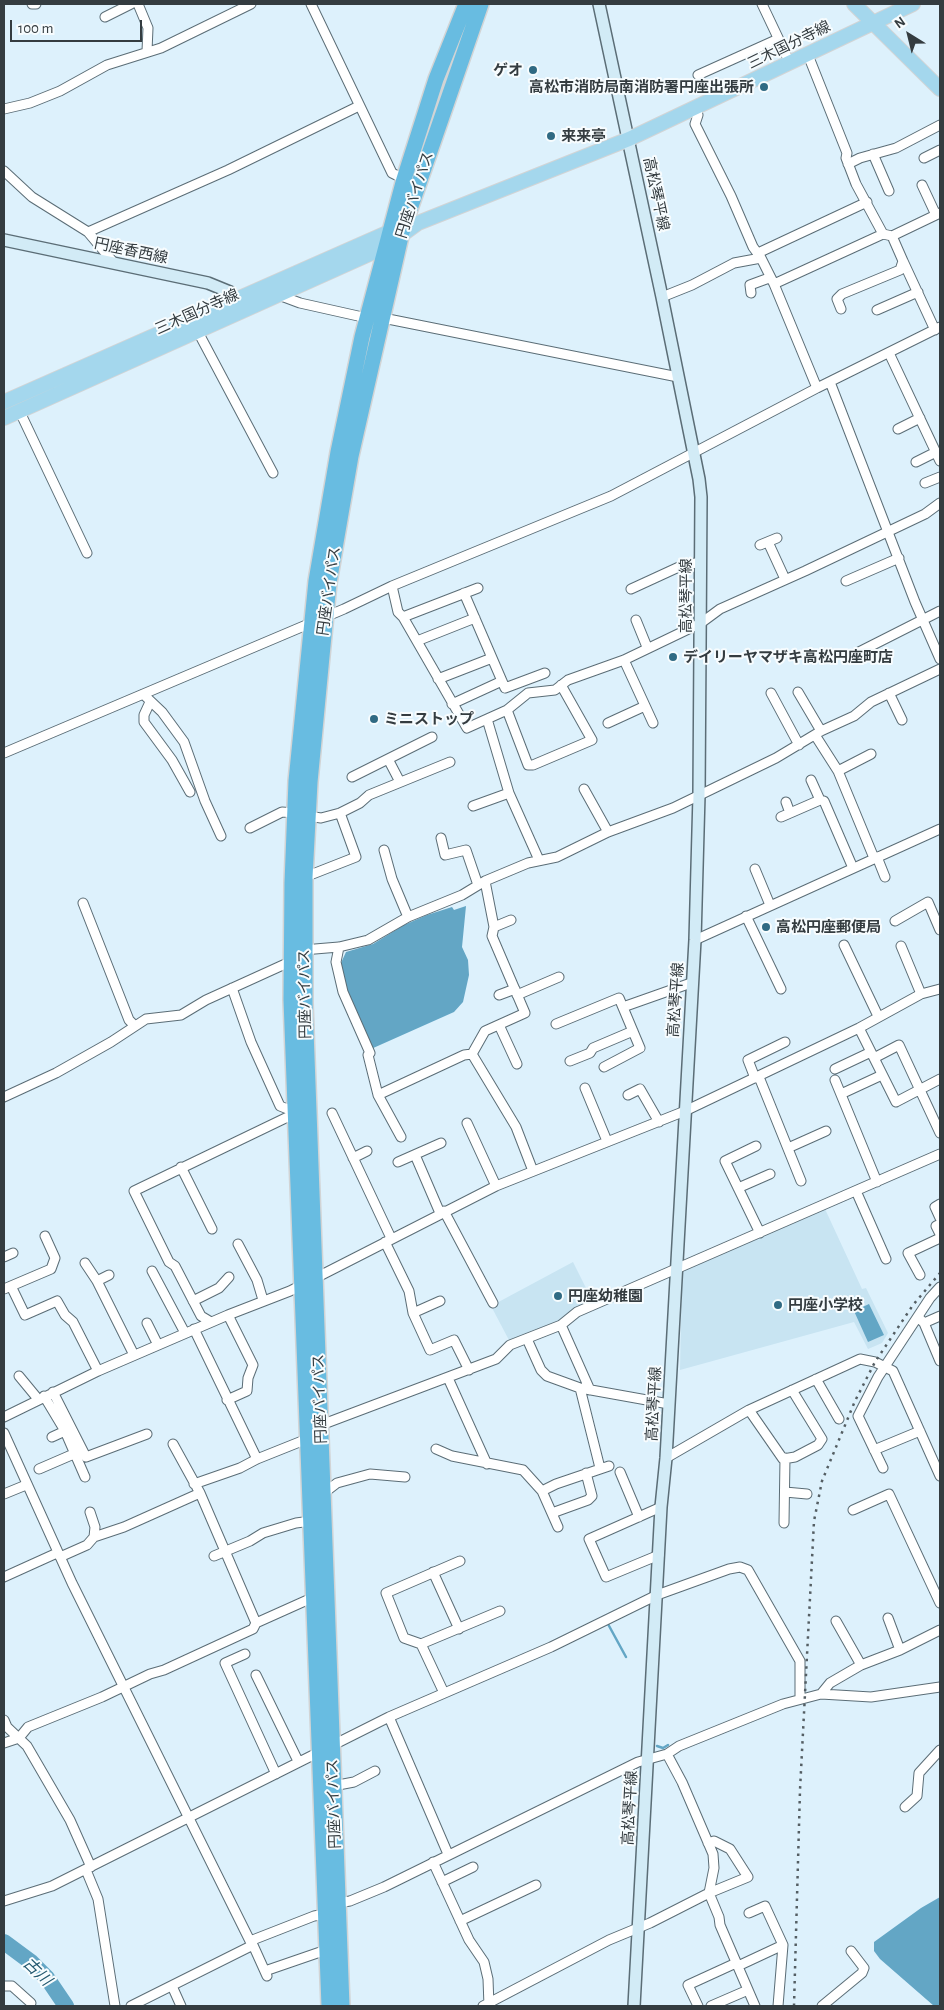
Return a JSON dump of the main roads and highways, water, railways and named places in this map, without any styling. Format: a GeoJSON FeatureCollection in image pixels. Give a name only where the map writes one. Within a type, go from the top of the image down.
{"type":"FeatureCollection","features":[{"type":"Feature","properties":{"kind":"highway","name":"円座バイパス"},"geometry":{"type":"LineString","coordinates":[[318,620],[329,583],[351,456],[383,318],[404,179],[436,79],[466,4]]}},
{"type":"Feature","properties":{"kind":"highway","name":"円座バイパス"},"geometry":{"type":"LineString","coordinates":[[342,2006],[333,1786],[325,1748],[314,1597],[307,1439],[308,1282],[301,1112],[290,963],[318,620],[316,581],[338,452],[367,318],[385,247],[396,232],[481,4]]}},
{"type":"Feature","properties":{"kind":"highway","name":"円座バイパス"},"geometry":{"type":"LineString","coordinates":[[301,814],[306,876],[301,1112]]}},
{"type":"Feature","properties":{"kind":"highway","name":"円座バイパス"},"geometry":{"type":"LineString","coordinates":[[308,1282],[321,1425],[324,1493],[325,1914],[328,2006]]}},
{"type":"Feature","properties":{"kind":"highway"},"geometry":{"type":"LineString","coordinates":[[325,1914],[338,1903]]}},
{"type":"Feature","properties":{"kind":"main road","name":"高松琴平線"},"geometry":{"type":"LineString","coordinates":[[599,4],[662,297],[701,497],[699,795],[695,940],[691,983],[666,1458],[658,1555],[634,2006]]}},
{"type":"Feature","properties":{"kind":"main road"},"geometry":{"type":"LineString","coordinates":[[854,4],[940,89]]}},
{"type":"Feature","properties":{"kind":"main road","name":"三木国分寺線"},"geometry":{"type":"LineString","coordinates":[[4,402],[238,304],[396,232],[502,191],[629,138],[913,4]]}},
{"type":"Feature","properties":{"kind":"main road","name":"円座香西線"},"geometry":{"type":"LineString","coordinates":[[4,240],[208,283],[230,292],[238,304]]}},
{"type":"Feature","properties":{"kind":"main road","name":"三木国分寺線"},"geometry":{"type":"LineString","coordinates":[[4,418],[197,330],[238,304],[276,294],[385,247]]}},
{"type":"Feature","properties":{"kind":"water"},"geometry":{"type":"Polygon","coordinates":[[[466,906],[462,947],[468,960],[469,975],[463,1002],[454,1012],[371,1049],[348,998],[341,963],[346,952],[373,944],[404,925],[427,915],[452,907],[454,910],[466,906]]]}},
{"type":"Feature","properties":{"kind":"water"},"geometry":{"type":"Polygon","coordinates":[[[869,1304],[884,1335],[868,1342],[854,1311],[869,1304]]]}},
{"type":"Feature","properties":{"kind":"water"},"geometry":{"type":"Polygon","coordinates":[[[940,1897],[940,2006],[934,2006],[880,1959],[874,1951],[874,1942],[921,1908],[940,1897]]]}},
{"type":"Feature","properties":{"kind":"waterway"},"geometry":{"type":"LineString","coordinates":[[608,1624],[626,1657]]}},
{"type":"Feature","properties":{"kind":"waterway"},"geometry":{"type":"LineString","coordinates":[[657,1746],[663,1748],[668,1745]]}},
{"type":"Feature","properties":{"kind":"waterway","name":"古川"},"geometry":{"type":"LineString","coordinates":[[4,1942],[31,1962],[47,1978],[66,2006]]}},
{"type":"Feature","properties":{"kind":"railway"},"geometry":{"type":"LineString","coordinates":[[794,2006],[800,1790],[814,1521],[822,1481],[855,1401],[875,1362],[913,1305],[940,1273]]}},
{"type":"Feature","properties":{"kind":"place","name":"ゲオ"},"geometry":{"type":"Point","coordinates":[533,70]}},
{"type":"Feature","properties":{"kind":"place","name":"高松市消防局南消防署円座出張所"},"geometry":{"type":"Point","coordinates":[764,87]}},
{"type":"Feature","properties":{"kind":"place","name":"来来亭"},"geometry":{"type":"Point","coordinates":[551,136]}},
{"type":"Feature","properties":{"kind":"place","name":"デイリーヤマザキ高松円座町店"},"geometry":{"type":"Point","coordinates":[673,657]}},
{"type":"Feature","properties":{"kind":"place","name":"ミニストップ"},"geometry":{"type":"Point","coordinates":[374,719]}},
{"type":"Feature","properties":{"kind":"place","name":"高松円座郵便局"},"geometry":{"type":"Point","coordinates":[766,927]}},
{"type":"Feature","properties":{"kind":"place","name":"円座幼稚園"},"geometry":{"type":"Point","coordinates":[558,1296]}},
{"type":"Feature","properties":{"kind":"place","name":"円座小学校"},"geometry":{"type":"Point","coordinates":[778,1305]}}]}
